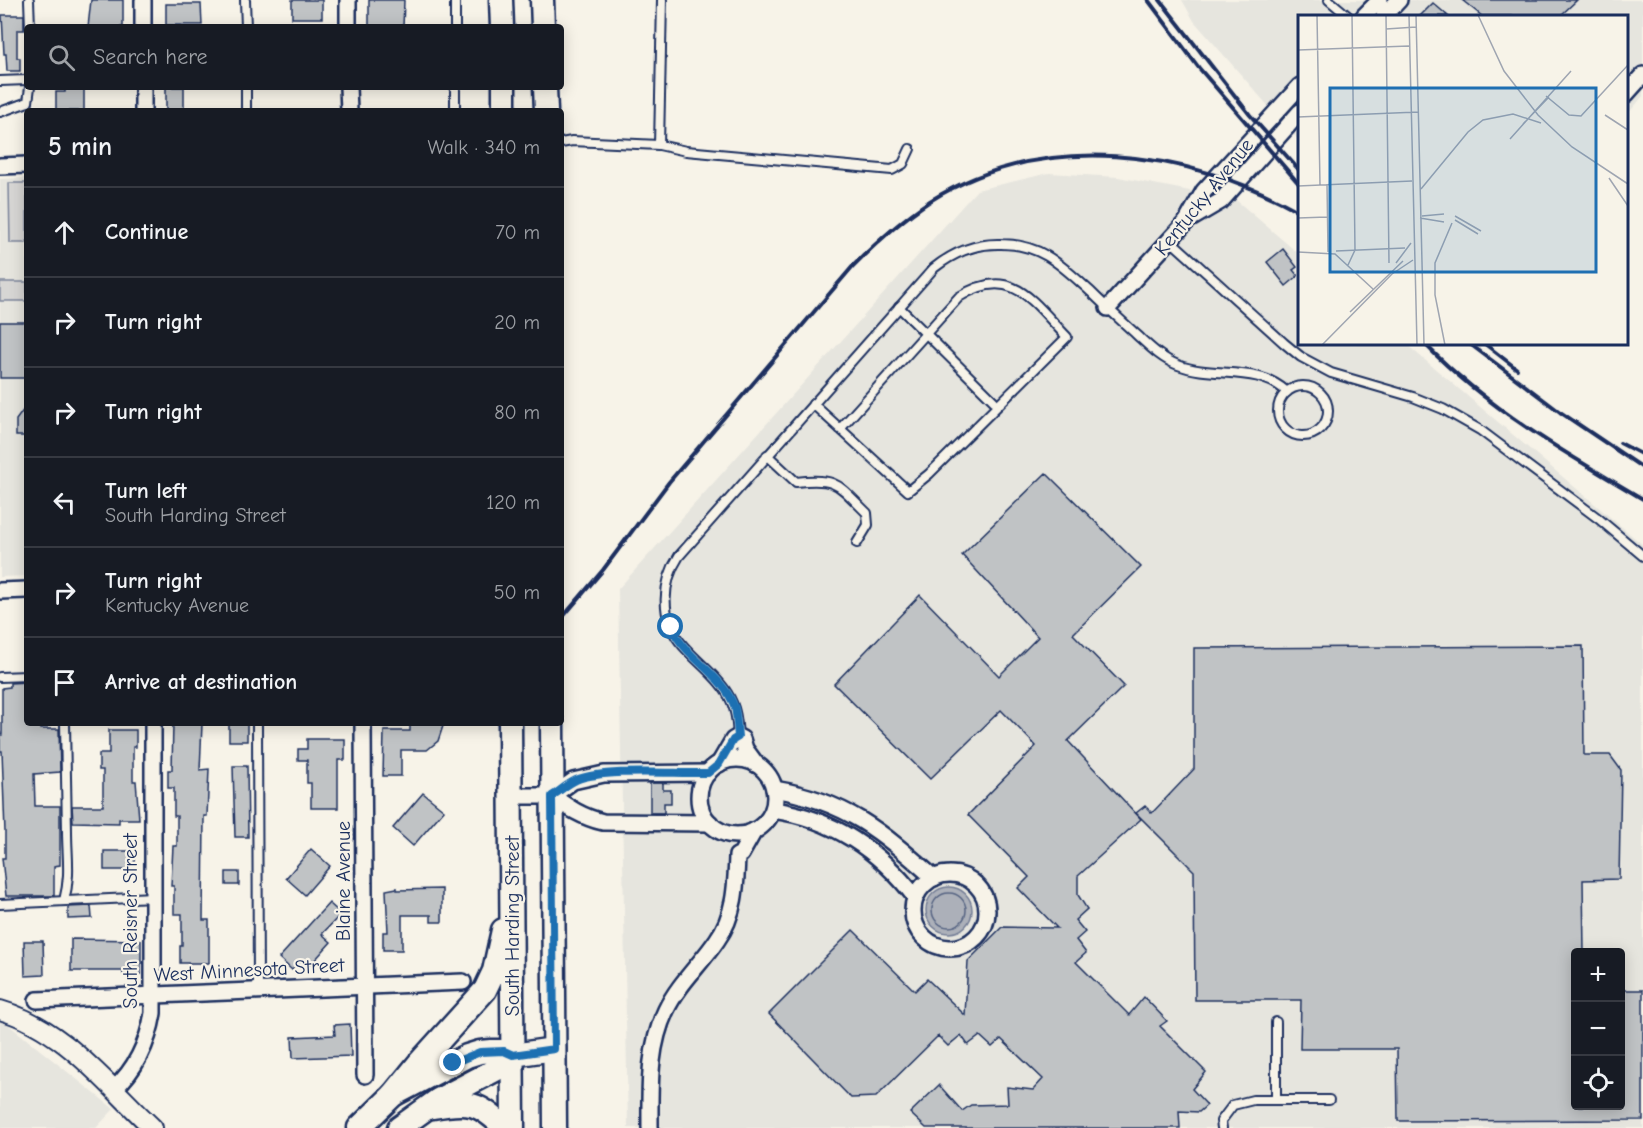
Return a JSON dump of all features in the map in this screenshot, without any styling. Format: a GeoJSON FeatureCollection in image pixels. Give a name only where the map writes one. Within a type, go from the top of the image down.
{"type":"FeatureCollection","features":[{"type":"Feature","properties":{"kind":"main road"},"geometry":{"type":"LineString","coordinates":[[501,0],[502,24]]}},
{"type":"Feature","properties":{"kind":"main road"},"geometry":{"type":"LineString","coordinates":[[542,0],[543,24]]}},
{"type":"Feature","properties":{"kind":"main road"},"geometry":{"type":"LineString","coordinates":[[504,90],[504,108]]}},
{"type":"Feature","properties":{"kind":"main road"},"geometry":{"type":"LineString","coordinates":[[545,90],[546,108]]}},
{"type":"Feature","properties":{"kind":"main road","name":"South Harding Street"},"geometry":{"type":"LineString","coordinates":[[510,726],[513,1128]]}},
{"type":"Feature","properties":{"kind":"main road","name":"South Harding Street"},"geometry":{"type":"LineString","coordinates":[[552,726],[555,1128]]}},
{"type":"Feature","properties":{"kind":"main road"},"geometry":{"type":"LineString","coordinates":[[359,1128],[393,1095],[479,998],[491,980],[512,894]]}},
{"type":"Feature","properties":{"kind":"main road"},"geometry":{"type":"LineString","coordinates":[[393,1095],[453,1063],[480,1052],[504,1051],[513,1055],[554,1049]]}},
{"type":"Feature","properties":{"kind":"main road"},"geometry":{"type":"LineString","coordinates":[[399,1128],[423,1109],[500,1068],[513,1055]]}},
{"type":"Feature","properties":{"kind":"main road"},"geometry":{"type":"LineString","coordinates":[[423,1109],[459,1104],[478,1106],[506,1128]]}},
{"type":"Feature","properties":{"kind":"street"},"geometry":{"type":"LineString","coordinates":[[143,0],[143,24]]}},
{"type":"Feature","properties":{"kind":"street"},"geometry":{"type":"LineString","coordinates":[[348,0],[348,24]]}},
{"type":"Feature","properties":{"kind":"street"},"geometry":{"type":"LineString","coordinates":[[1365,15],[1380,0]]}},
{"type":"Feature","properties":{"kind":"street"},"geometry":{"type":"LineString","coordinates":[[1385,15],[1400,0]]}},
{"type":"Feature","properties":{"kind":"street"},"geometry":{"type":"LineString","coordinates":[[1628,92],[1643,75]]}},
{"type":"Feature","properties":{"kind":"street","name":"Kentucky Avenue"},"geometry":{"type":"LineString","coordinates":[[1108,308],[1187,221],[1204,191],[1298,87]]}},
{"type":"Feature","properties":{"kind":"street"},"geometry":{"type":"LineString","coordinates":[[143,90],[143,108]]}},
{"type":"Feature","properties":{"kind":"street"},"geometry":{"type":"LineString","coordinates":[[348,90],[349,108]]}},
{"type":"Feature","properties":{"kind":"street"},"geometry":{"type":"LineString","coordinates":[[1187,221],[1221,201],[1298,113]]}},
{"type":"Feature","properties":{"kind":"street"},"geometry":{"type":"LineString","coordinates":[[0,166],[24,165]]}},
{"type":"Feature","properties":{"kind":"street"},"geometry":{"type":"LineString","coordinates":[[0,591],[24,590]]}},
{"type":"Feature","properties":{"kind":"street","name":"South Reisner Street"},"geometry":{"type":"LineString","coordinates":[[114,1089],[131,1070],[145,1044],[151,1025],[154,995],[153,726]]}},
{"type":"Feature","properties":{"kind":"street","name":"Blaine Avenue"},"geometry":{"type":"LineString","coordinates":[[363,726],[365,1075]]}},
{"type":"Feature","properties":{"kind":"street"},"geometry":{"type":"LineString","coordinates":[[510,796],[552,796],[576,813],[603,822],[714,826],[736,835],[754,831],[765,823],[773,810],[774,789],[769,776],[756,764],[745,749],[742,739],[738,737],[733,740],[701,786],[699,796],[701,807],[714,826],[733,854],[737,856]]}},
{"type":"Feature","properties":{"kind":"street"},"geometry":{"type":"LineString","coordinates":[[552,796],[573,781],[584,777],[714,768],[737,759],[756,764]]}},
{"type":"Feature","properties":{"kind":"street"},"geometry":{"type":"LineString","coordinates":[[774,789],[824,801],[852,813],[890,839],[934,878]]}},
{"type":"Feature","properties":{"kind":"street"},"geometry":{"type":"LineString","coordinates":[[773,810],[812,819],[852,838],[890,867],[915,897]]}},
{"type":"Feature","properties":{"kind":"street"},"geometry":{"type":"LineString","coordinates":[[737,856],[741,854],[754,831]]}},
{"type":"Feature","properties":{"kind":"street"},"geometry":{"type":"LineString","coordinates":[[650,1128],[651,1067],[660,1026],[674,995],[723,930],[736,891],[737,856]]}},
{"type":"Feature","properties":{"kind":"street"},"geometry":{"type":"LineString","coordinates":[[946,874],[961,876],[973,882],[986,903],[987,914],[982,928],[975,937],[962,946],[944,947],[933,944],[922,935],[916,926],[913,912],[915,897],[924,885],[934,878],[946,874]]}},
{"type":"Feature","properties":{"kind":"street","name":"West Minnesota Street"},"geometry":{"type":"LineString","coordinates":[[37,1000],[463,982]]}},
{"type":"Feature","properties":{"kind":"street"},"geometry":{"type":"LineString","coordinates":[[0,1010],[14,1014],[50,1032],[114,1089],[153,1128]]}},
{"type":"Feature","properties":{"kind":"lane"},"geometry":{"type":"LineString","coordinates":[[29,0],[30,24]]}},
{"type":"Feature","properties":{"kind":"lane"},"geometry":{"type":"LineString","coordinates":[[245,0],[246,24]]}},
{"type":"Feature","properties":{"kind":"lane"},"geometry":{"type":"LineString","coordinates":[[455,0],[455,24]]}},
{"type":"Feature","properties":{"kind":"lane"},"geometry":{"type":"LineString","coordinates":[[659,145],[662,0]]}},
{"type":"Feature","properties":{"kind":"lane"},"geometry":{"type":"LineString","coordinates":[[1329,0],[1347,15]]}},
{"type":"Feature","properties":{"kind":"lane"},"geometry":{"type":"LineString","coordinates":[[0,81],[24,80]]}},
{"type":"Feature","properties":{"kind":"lane"},"geometry":{"type":"LineString","coordinates":[[0,112],[28,102],[30,90]]}},
{"type":"Feature","properties":{"kind":"lane"},"geometry":{"type":"LineString","coordinates":[[246,90],[246,108]]}},
{"type":"Feature","properties":{"kind":"lane"},"geometry":{"type":"LineString","coordinates":[[455,90],[455,108]]}},
{"type":"Feature","properties":{"kind":"lane"},"geometry":{"type":"LineString","coordinates":[[564,142],[659,145],[686,151],[892,170],[903,164],[910,149]]}},
{"type":"Feature","properties":{"kind":"lane"},"geometry":{"type":"LineString","coordinates":[[1170,240],[1301,357],[1345,378],[1419,399],[1443,409],[1480,430],[1577,502],[1643,556]]}},
{"type":"Feature","properties":{"kind":"lane"},"geometry":{"type":"LineString","coordinates":[[738,737],[735,710],[728,694],[675,634],[667,615],[666,591],[669,574],[679,556],[767,455],[941,262],[967,248],[991,244],[1024,246],[1050,256],[1159,355],[1179,365],[1208,372],[1251,374],[1273,382],[1287,392]]}},
{"type":"Feature","properties":{"kind":"lane"},"geometry":{"type":"LineString","coordinates":[[813,404],[840,429],[908,491],[929,474],[1067,337],[1022,292],[1005,284],[989,284],[974,288],[959,297],[840,429]]}},
{"type":"Feature","properties":{"kind":"lane"},"geometry":{"type":"LineString","coordinates":[[899,307],[998,405]]}},
{"type":"Feature","properties":{"kind":"lane"},"geometry":{"type":"LineString","coordinates":[[1302,386],[1310,387],[1323,396],[1328,411],[1326,419],[1317,431],[1310,435],[1294,434],[1282,424],[1278,410],[1287,392],[1302,386]]}},
{"type":"Feature","properties":{"kind":"lane"},"geometry":{"type":"LineString","coordinates":[[767,455],[796,482],[815,480],[835,483],[867,513],[868,525],[857,543]]}},
{"type":"Feature","properties":{"kind":"lane"},"geometry":{"type":"LineString","coordinates":[[0,677],[24,676]]}},
{"type":"Feature","properties":{"kind":"lane"},"geometry":{"type":"LineString","coordinates":[[64,901],[69,881],[65,726]]}},
{"type":"Feature","properties":{"kind":"lane"},"geometry":{"type":"LineString","coordinates":[[257,726],[258,990]]}},
{"type":"Feature","properties":{"kind":"lane"},"geometry":{"type":"LineString","coordinates":[[0,904],[154,897]]}},
{"type":"Feature","properties":{"kind":"lane"},"geometry":{"type":"LineString","coordinates":[[1276,1022],[1276,1100]]}},
{"type":"Feature","properties":{"kind":"lane"},"geometry":{"type":"LineString","coordinates":[[1222,1128],[1221,1121],[1233,1105],[1253,1100],[1329,1100]]}},
{"type":"Feature","properties":{"kind":"shaded area"},"geometry":{"type":"Polygon","coordinates":[[[1182,0],[1643,0],[1643,96],[1628,114],[1628,15],[1298,15],[1298,140],[1194,21],[1182,0]]]}},
{"type":"Feature","properties":{"kind":"shaded area"},"geometry":{"type":"Polygon","coordinates":[[[1049,173],[1118,177],[1236,200],[1298,253],[1298,345],[1407,345],[1643,545],[1643,1128],[628,1128],[618,589],[977,190],[1049,173]]]}},
{"type":"Feature","properties":{"kind":"shaded area"},"geometry":{"type":"Polygon","coordinates":[[[24,178],[24,576],[0,577],[0,179],[24,178]]]}},
{"type":"Feature","properties":{"kind":"shaded area"},"geometry":{"type":"Polygon","coordinates":[[[9,183],[24,183],[24,243],[10,243],[9,183]]]}},
{"type":"Feature","properties":{"kind":"shaded area"},"geometry":{"type":"Polygon","coordinates":[[[0,282],[24,282],[24,301],[0,301],[0,282]]]}},
{"type":"Feature","properties":{"kind":"shaded area"},"geometry":{"type":"Polygon","coordinates":[[[0,1018],[114,1109],[96,1128],[0,1128],[0,1018]]]}},
{"type":"Feature","properties":{"kind":"water"},"geometry":{"type":"Polygon","coordinates":[[[949,887],[965,894],[972,910],[965,926],[949,933],[933,926],[926,910],[933,894],[949,887]]]}},
{"type":"Feature","properties":{"kind":"building"},"geometry":{"type":"Polygon","coordinates":[[[91,0],[123,0],[123,24],[88,24],[91,0]]]}},
{"type":"Feature","properties":{"kind":"building"},"geometry":{"type":"Polygon","coordinates":[[[292,0],[322,0],[322,18],[292,18],[292,0]]]}},
{"type":"Feature","properties":{"kind":"building"},"geometry":{"type":"Polygon","coordinates":[[[369,0],[404,0],[403,24],[369,24],[369,0]]]}},
{"type":"Feature","properties":{"kind":"building"},"geometry":{"type":"Polygon","coordinates":[[[1462,0],[1577,0],[1561,15],[1481,15],[1462,0]]]}},
{"type":"Feature","properties":{"kind":"building"},"geometry":{"type":"Polygon","coordinates":[[[1433,3],[1447,15],[1421,15],[1433,3]]]}},
{"type":"Feature","properties":{"kind":"building"},"geometry":{"type":"Polygon","coordinates":[[[166,4],[201,4],[202,24],[166,24],[166,4]]]}},
{"type":"Feature","properties":{"kind":"building"},"geometry":{"type":"Polygon","coordinates":[[[2,15],[24,15],[24,30],[17,30],[17,58],[20,58],[20,71],[7,71],[2,15]]]}},
{"type":"Feature","properties":{"kind":"building"},"geometry":{"type":"Polygon","coordinates":[[[65,90],[84,90],[84,108],[56,108],[56,92],[65,92],[65,90]]]}},
{"type":"Feature","properties":{"kind":"building"},"geometry":{"type":"Polygon","coordinates":[[[166,90],[184,90],[184,108],[166,108],[166,90]]]}},
{"type":"Feature","properties":{"kind":"building"},"geometry":{"type":"Polygon","coordinates":[[[1283,249],[1297,267],[1293,270],[1298,276],[1286,286],[1267,262],[1283,249]]]}},
{"type":"Feature","properties":{"kind":"building"},"geometry":{"type":"Polygon","coordinates":[[[0,322],[24,322],[24,378],[0,378],[0,322]]]}},
{"type":"Feature","properties":{"kind":"building"},"geometry":{"type":"Polygon","coordinates":[[[24,409],[24,436],[16,436],[16,420],[24,409]]]}},
{"type":"Feature","properties":{"kind":"building"},"geometry":{"type":"Polygon","coordinates":[[[1046,473],[1141,567],[1073,634],[1124,686],[1068,741],[1141,819],[1078,876],[1078,895],[1087,909],[1075,920],[1085,932],[1076,940],[1086,953],[1076,962],[1129,1015],[1144,997],[1167,1021],[1160,1026],[1206,1072],[1192,1089],[1207,1105],[1199,1112],[1179,1111],[1180,1128],[926,1128],[910,1113],[939,1085],[962,1111],[971,1105],[1008,1104],[1007,1087],[1033,1090],[1043,1079],[1001,1039],[992,1047],[980,1036],[968,1045],[961,1035],[948,1046],[938,1036],[876,1097],[851,1098],[769,1014],[853,930],[915,991],[927,979],[965,1015],[968,961],[1002,927],[1057,928],[1018,888],[1029,877],[968,815],[1036,746],[1001,710],[930,779],[834,684],[920,595],[999,676],[1038,637],[962,555],[1046,473]]]}},
{"type":"Feature","properties":{"kind":"building"},"geometry":{"type":"Polygon","coordinates":[[[1583,646],[1584,755],[1610,755],[1621,770],[1619,879],[1583,880],[1584,948],[1571,948],[1571,1110],[1625,1110],[1625,990],[1643,990],[1643,1120],[1398,1121],[1397,1049],[1300,1049],[1301,1000],[1195,1000],[1194,871],[1136,813],[1145,806],[1152,813],[1194,769],[1194,648],[1583,646]]]}},
{"type":"Feature","properties":{"kind":"building"},"geometry":{"type":"Polygon","coordinates":[[[24,682],[24,726],[59,729],[60,772],[34,774],[35,806],[60,806],[60,865],[54,866],[54,896],[6,896],[2,858],[5,858],[5,832],[0,735],[2,735],[2,688],[10,687],[10,683],[24,682]]]}},
{"type":"Feature","properties":{"kind":"building"},"geometry":{"type":"Polygon","coordinates":[[[173,726],[202,726],[200,770],[209,769],[207,816],[204,816],[203,920],[209,920],[209,963],[180,963],[182,914],[174,914],[174,886],[171,886],[173,846],[177,846],[174,788],[168,788],[168,770],[172,770],[173,726]]]}},
{"type":"Feature","properties":{"kind":"building"},"geometry":{"type":"Polygon","coordinates":[[[229,726],[247,726],[247,741],[229,741],[229,726]]]}},
{"type":"Feature","properties":{"kind":"building"},"geometry":{"type":"Polygon","coordinates":[[[410,726],[443,726],[438,741],[427,750],[401,750],[401,776],[383,776],[384,731],[410,731],[410,726]]]}},
{"type":"Feature","properties":{"kind":"building"},"geometry":{"type":"Polygon","coordinates":[[[109,730],[136,730],[136,747],[133,747],[133,781],[136,781],[139,819],[119,819],[119,823],[73,822],[72,806],[103,806],[103,770],[99,770],[99,754],[109,754],[109,730]]]}},
{"type":"Feature","properties":{"kind":"building"},"geometry":{"type":"Polygon","coordinates":[[[307,739],[345,739],[345,760],[338,760],[338,808],[311,808],[311,783],[307,783],[307,760],[298,760],[298,749],[307,749],[307,739]]]}},
{"type":"Feature","properties":{"kind":"building"},"geometry":{"type":"Polygon","coordinates":[[[233,766],[247,766],[248,837],[235,837],[233,766]]]}},
{"type":"Feature","properties":{"kind":"building"},"geometry":{"type":"Polygon","coordinates":[[[650,783],[663,783],[663,790],[671,790],[671,803],[664,803],[664,813],[650,813],[650,783]]]}},
{"type":"Feature","properties":{"kind":"building"},"geometry":{"type":"Polygon","coordinates":[[[423,793],[444,810],[413,846],[393,828],[423,793]]]}},
{"type":"Feature","properties":{"kind":"building"},"geometry":{"type":"Polygon","coordinates":[[[311,849],[330,866],[305,895],[286,878],[311,849]]]}},
{"type":"Feature","properties":{"kind":"building"},"geometry":{"type":"Polygon","coordinates":[[[104,851],[135,851],[135,870],[104,870],[104,851]]]}},
{"type":"Feature","properties":{"kind":"building"},"geometry":{"type":"Polygon","coordinates":[[[226,872],[239,872],[239,885],[226,885],[226,872]]]}},
{"type":"Feature","properties":{"kind":"building"},"geometry":{"type":"Polygon","coordinates":[[[397,888],[397,890],[442,889],[442,922],[431,922],[431,915],[402,915],[402,950],[383,950],[383,932],[388,932],[386,890],[397,888]]]}},
{"type":"Feature","properties":{"kind":"building"},"geometry":{"type":"Polygon","coordinates":[[[329,903],[341,914],[322,934],[331,942],[306,970],[299,963],[292,970],[279,958],[329,903]]]}},
{"type":"Feature","properties":{"kind":"building"},"geometry":{"type":"Polygon","coordinates":[[[91,906],[92,918],[68,919],[68,907],[91,906]]]}},
{"type":"Feature","properties":{"kind":"building"},"geometry":{"type":"Polygon","coordinates":[[[71,939],[141,940],[141,974],[123,974],[123,971],[71,971],[71,939]]]}},
{"type":"Feature","properties":{"kind":"building"},"geometry":{"type":"Polygon","coordinates":[[[24,941],[43,941],[44,975],[25,976],[24,941]]]}},
{"type":"Feature","properties":{"kind":"building"},"geometry":{"type":"Polygon","coordinates":[[[350,1024],[351,1056],[293,1058],[292,1037],[335,1035],[334,1025],[350,1024]]]}},
{"type":"Feature","properties":{"kind":"railway"},"geometry":{"type":"LineString","coordinates":[[1148,0],[1199,68],[1298,183]]}},
{"type":"Feature","properties":{"kind":"railway"},"geometry":{"type":"LineString","coordinates":[[1160,0],[1250,115],[1298,169]]}},
{"type":"Feature","properties":{"kind":"railway"},"geometry":{"type":"LineString","coordinates":[[564,616],[603,570],[669,482],[853,266],[871,248],[930,201],[974,179],[1020,164],[1067,157],[1115,156],[1164,162],[1211,174],[1257,191],[1298,211]]}},
{"type":"Feature","properties":{"kind":"railway"},"geometry":{"type":"LineString","coordinates":[[1426,345],[1474,389],[1528,429],[1643,499]]}},
{"type":"Feature","properties":{"kind":"railway"},"geometry":{"type":"LineString","coordinates":[[1471,345],[1560,412],[1643,468]]}},
{"type":"Feature","properties":{"kind":"railway"},"geometry":{"type":"LineString","coordinates":[[1486,345],[1517,369]]}},
{"type":"Feature","properties":{"kind":"railway"},"geometry":{"type":"LineString","coordinates":[[1620,443],[1643,455]]}},
{"type":"Feature","properties":{"kind":"route"},"geometry":{"type":"LineString","coordinates":[[453,1063],[480,1052],[504,1051],[513,1055],[554,1049],[552,796],[573,781],[604,774],[708,773],[719,764],[733,740],[738,737],[737,718],[728,694],[680,643],[671,627]]}}]}
